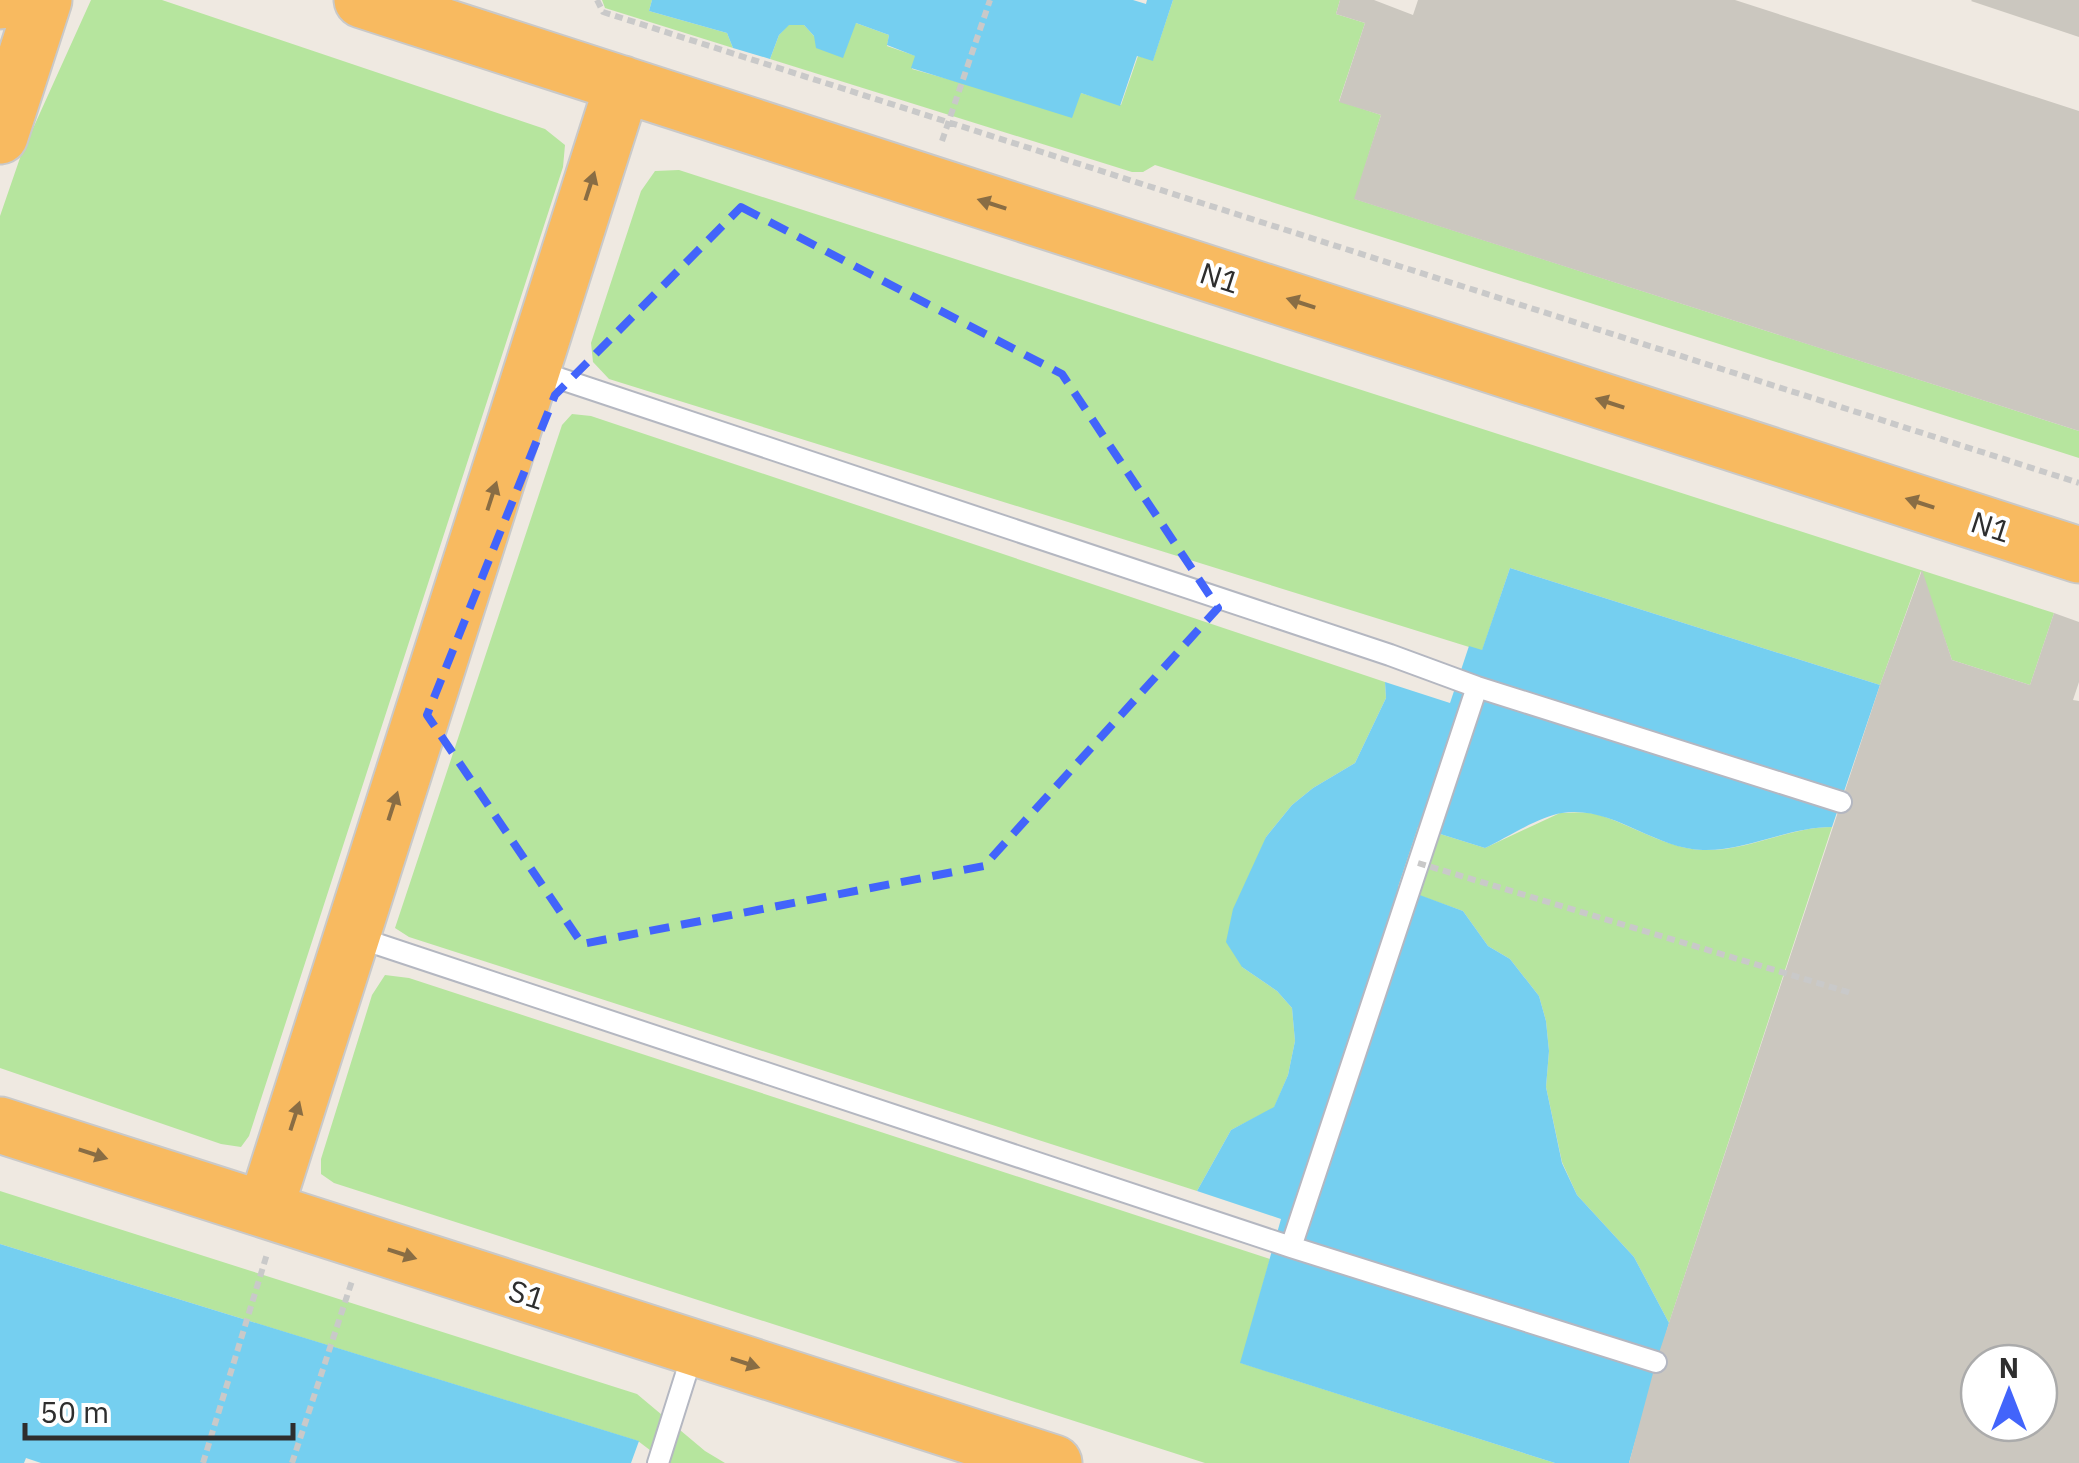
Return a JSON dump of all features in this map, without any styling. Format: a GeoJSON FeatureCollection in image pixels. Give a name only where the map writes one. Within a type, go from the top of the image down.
{"type":"FeatureCollection","features":[{"type":"Feature","properties":{"kind":"highway"},"geometry":{"type":"LineString","coordinates":[[0,136],[44,0]]}},
{"type":"Feature","properties":{"kind":"highway","name":"N1"},"geometry":{"type":"LineString","coordinates":[[362,0],[2079,555]]}},
{"type":"Feature","properties":{"kind":"highway"},"geometry":{"type":"LineString","coordinates":[[272,1211],[352,936],[622,84]]}},
{"type":"Feature","properties":{"kind":"highway","name":"S1"},"geometry":{"type":"LineString","coordinates":[[0,1125],[1054,1463]]}},
{"type":"Feature","properties":{"kind":"lane"},"geometry":{"type":"LineString","coordinates":[[532,370],[1476,687],[1841,802]]}},
{"type":"Feature","properties":{"kind":"lane"},"geometry":{"type":"LineString","coordinates":[[1291,1247],[1476,687]]}},
{"type":"Feature","properties":{"kind":"lane"},"geometry":{"type":"LineString","coordinates":[[352,936],[1291,1247],[1656,1362]]}},
{"type":"Feature","properties":{"kind":"lane"},"geometry":{"type":"LineString","coordinates":[[658,1463],[694,1347]]}},
{"type":"Feature","properties":{"kind":"path"},"geometry":{"type":"LineString","coordinates":[[596,0],[602,12],[2079,483]]}},
{"type":"Feature","properties":{"kind":"path"},"geometry":{"type":"LineString","coordinates":[[928,183],[990,0]]}},
{"type":"Feature","properties":{"kind":"path"},"geometry":{"type":"LineString","coordinates":[[1418,862],[1851,993]]}},
{"type":"Feature","properties":{"kind":"path"},"geometry":{"type":"LineString","coordinates":[[203,1463],[249,1317],[272,1211]]}},
{"type":"Feature","properties":{"kind":"path"},"geometry":{"type":"LineString","coordinates":[[292,1463],[365,1242]]}},
{"type":"Feature","properties":{"kind":"highlighted area"},"geometry":{"type":"Polygon","coordinates":[[[741,207],[1062,374],[1218,608],[984,866],[582,944],[427,715],[555,395],[741,207]]]}},
{"type":"Feature","properties":{"kind":"green space"},"geometry":{"type":"Polygon","coordinates":[[[91,0],[162,0],[545,129],[565,145],[563,167],[249,1136],[241,1147],[221,1144],[0,1068],[0,216],[21,155],[91,0]]]}},
{"type":"Feature","properties":{"kind":"green space"},"geometry":{"type":"Polygon","coordinates":[[[602,0],[652,0],[649,11],[727,33],[733,48],[605,8],[602,0]]]}},
{"type":"Feature","properties":{"kind":"green space"},"geometry":{"type":"Polygon","coordinates":[[[1173,0],[1340,0],[1336,14],[1365,23],[1339,101],[1381,115],[1355,199],[2079,431],[2079,458],[1155,165],[1143,172],[1132,172],[770,59],[779,35],[788,25],[804,25],[814,36],[856,23],[889,35],[887,46],[916,56],[912,69],[962,83],[1081,93],[1121,105],[1138,56],[1153,60],[1173,0]]]}},
{"type":"Feature","properties":{"kind":"green space"},"geometry":{"type":"Polygon","coordinates":[[[679,170],[2054,613],[2030,685],[1952,660],[1921,571],[1880,685],[1510,568],[1482,651],[609,379],[593,362],[591,343],[641,191],[655,171],[679,170]]]}},
{"type":"Feature","properties":{"kind":"green space"},"geometry":{"type":"Polygon","coordinates":[[[572,414],[591,416],[1385,682],[1386,698],[1355,763],[1292,805],[1266,837],[1242,967],[1277,991],[1292,1008],[1295,1041],[1288,1075],[1274,1108],[1231,1130],[1197,1191],[409,937],[395,928],[562,425],[572,414]]]}},
{"type":"Feature","properties":{"kind":"green space"},"geometry":{"type":"Polygon","coordinates":[[[1560,813],[1594,814],[1675,845],[1702,850],[1832,827],[1669,1323],[1634,1257],[1577,1195],[1562,1162],[1546,1087],[1549,1051],[1539,996],[1510,959],[1488,946],[1463,911],[1398,888],[1418,827],[1485,848],[1560,813]]]}},
{"type":"Feature","properties":{"kind":"green space"},"geometry":{"type":"Polygon","coordinates":[[[385,975],[409,978],[1270,1259],[1241,1363],[1555,1463],[1205,1463],[334,1183],[321,1174],[321,1159],[372,995],[385,975]]]}},
{"type":"Feature","properties":{"kind":"green space"},"geometry":{"type":"Polygon","coordinates":[[[0,1191],[637,1394],[725,1463],[667,1463],[638,1441],[0,1244],[0,1191]]]}},
{"type":"Feature","properties":{"kind":"water"},"geometry":{"type":"Polygon","coordinates":[[[652,0],[1133,0],[1146,4],[1147,0],[1173,0],[1153,61],[1137,56],[1120,106],[1081,93],[1072,118],[911,68],[915,56],[887,45],[889,35],[856,23],[843,58],[816,48],[814,36],[804,25],[789,25],[779,35],[770,59],[733,48],[727,33],[649,11],[652,0]]]}},
{"type":"Feature","properties":{"kind":"water"},"geometry":{"type":"Polygon","coordinates":[[[1510,568],[1880,685],[1832,827],[1703,850],[1667,843],[1616,821],[1580,812],[1544,818],[1485,848],[1418,827],[1398,887],[1463,911],[1488,946],[1510,959],[1539,996],[1549,1051],[1546,1087],[1562,1163],[1577,1195],[1634,1257],[1669,1323],[1629,1463],[1555,1463],[1240,1363],[1281,1219],[1197,1191],[1231,1130],[1274,1107],[1288,1075],[1295,1041],[1292,1008],[1277,991],[1242,967],[1226,942],[1233,909],[1266,837],[1292,805],[1355,763],[1386,698],[1385,682],[1450,703],[1469,646],[1482,650],[1510,568]]]}},
{"type":"Feature","properties":{"kind":"water"},"geometry":{"type":"Polygon","coordinates":[[[0,1244],[639,1441],[631,1463],[41,1463],[26,1458],[24,1463],[0,1463],[0,1244]]]}},
{"type":"Feature","properties":{"kind":"building"},"geometry":{"type":"Polygon","coordinates":[[[1340,0],[1374,0],[1413,15],[1418,0],[1735,0],[2079,111],[2079,431],[1354,199],[1381,115],[1339,102],[1365,23],[1336,14],[1340,0]]]}},
{"type":"Feature","properties":{"kind":"building"},"geometry":{"type":"Polygon","coordinates":[[[2079,0],[2079,37],[1971,1],[2079,0]]]}},
{"type":"Feature","properties":{"kind":"building"},"geometry":{"type":"Polygon","coordinates":[[[1922,570],[1952,660],[2030,685],[2054,613],[2079,622],[2079,682],[2073,700],[2079,701],[2079,1463],[1629,1463],[1656,1362],[1880,685],[1922,570]]]}}]}
